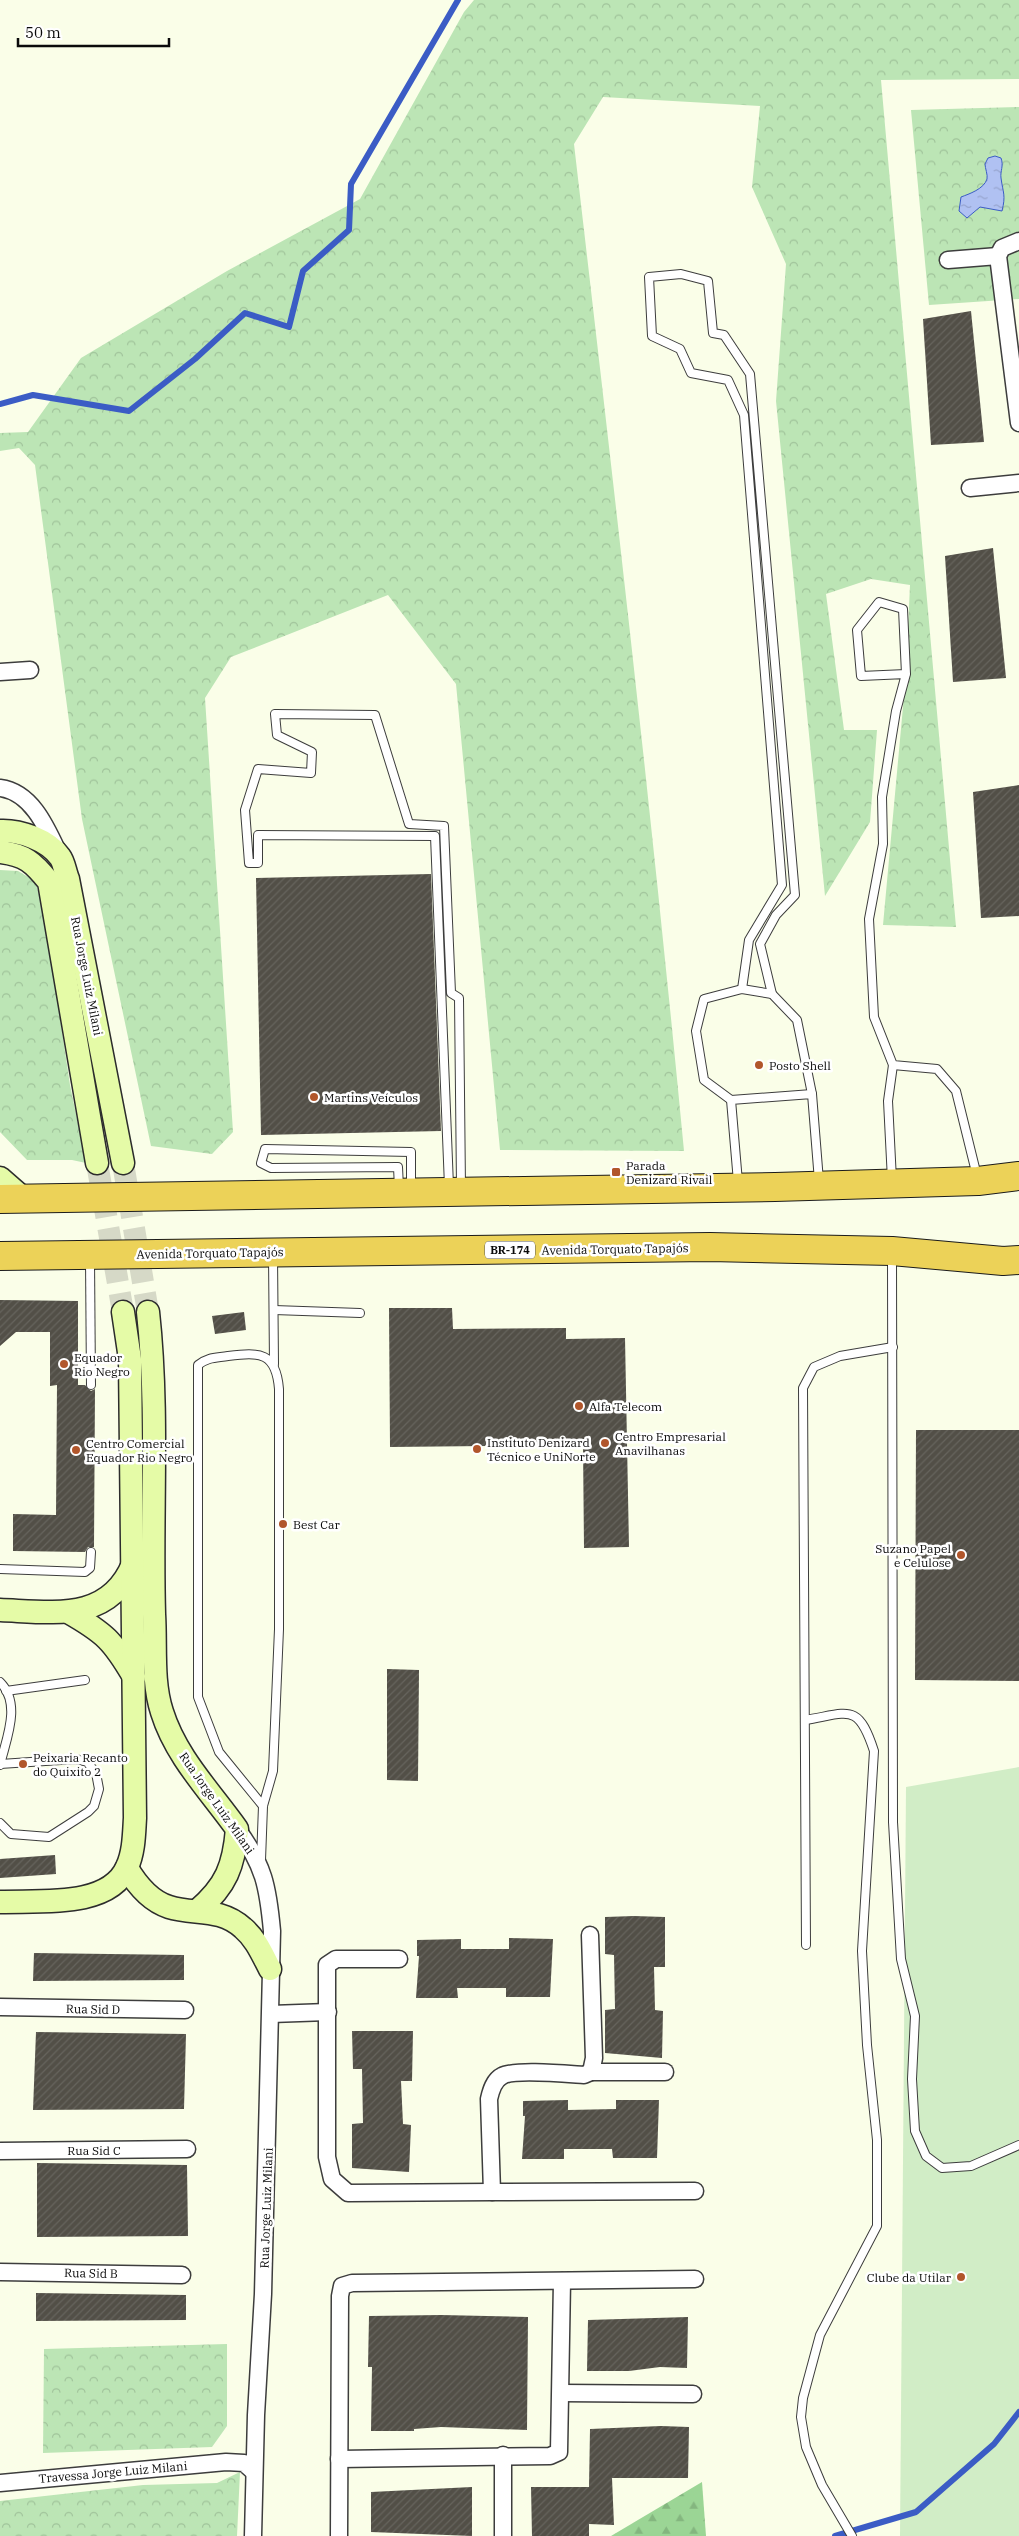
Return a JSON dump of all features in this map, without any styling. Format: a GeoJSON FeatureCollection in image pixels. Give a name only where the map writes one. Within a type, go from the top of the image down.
{"type":"FeatureCollection","features":[{"type":"Feature","properties":{"kind":"highway"},"geometry":{"type":"LineString","coordinates":[[978,1181],[1019,1176]]}},
{"type":"Feature","properties":{"kind":"highway"},"geometry":{"type":"LineString","coordinates":[[12,1199],[819,1186],[978,1181],[1019,1184]]}},
{"type":"Feature","properties":{"kind":"highway"},"geometry":{"type":"LineString","coordinates":[[950,1254],[1019,1243]]}},
{"type":"Feature","properties":{"kind":"highway","name":"Avenida Torquato Tapajós"},"geometry":{"type":"LineString","coordinates":[[0,1256],[710,1247],[892,1251],[950,1254],[1003,1261],[1019,1260]]}},
{"type":"Feature","properties":{"kind":"street"},"geometry":{"type":"LineString","coordinates":[[1019,240],[1002,248],[998,256],[1019,423]]}},
{"type":"Feature","properties":{"kind":"street"},"geometry":{"type":"LineString","coordinates":[[948,260],[998,256]]}},
{"type":"Feature","properties":{"kind":"street"},"geometry":{"type":"LineString","coordinates":[[970,488],[1019,483]]}},
{"type":"Feature","properties":{"kind":"street"},"geometry":{"type":"LineString","coordinates":[[0,672],[30,670]]}},
{"type":"Feature","properties":{"kind":"street"},"geometry":{"type":"LineString","coordinates":[[0,788],[15,792],[26,799],[36,811],[60,856]]}},
{"type":"Feature","properties":{"kind":"street"},"geometry":{"type":"LineString","coordinates":[[0,831],[23,833],[42,842],[60,856]]}},
{"type":"Feature","properties":{"kind":"street","name":"Rua Jorge Luiz Milani"},"geometry":{"type":"LineString","coordinates":[[0,852],[18,854],[36,865],[49,882],[97,1163]]}},
{"type":"Feature","properties":{"kind":"street","name":"Rua Jorge Luiz Milani"},"geometry":{"type":"LineString","coordinates":[[60,856],[68,879],[123,1162]]}},
{"type":"Feature","properties":{"kind":"street"},"geometry":{"type":"LineString","coordinates":[[0,1178],[12,1199]]}},
{"type":"Feature","properties":{"kind":"street"},"geometry":{"type":"LineString","coordinates":[[0,1902],[91,1897],[113,1884],[127,1868],[132,1853],[135,1818],[130,1359],[123,1312]]}},
{"type":"Feature","properties":{"kind":"street","name":"Rua Jorge Luiz Milani"},"geometry":{"type":"LineString","coordinates":[[148,1312],[153,1355],[153,1584],[158,1696],[165,1722],[191,1770],[237,1829],[260,1867],[267,1885],[270,1905],[272,1931],[263,2294],[256,2415]]}},
{"type":"Feature","properties":{"kind":"street"},"geometry":{"type":"LineString","coordinates":[[0,1610],[68,1612],[92,1606],[108,1599],[128,1578],[133,1564]]}},
{"type":"Feature","properties":{"kind":"street"},"geometry":{"type":"LineString","coordinates":[[68,1612],[105,1635],[116,1647],[134,1677]]}},
{"type":"Feature","properties":{"kind":"street"},"geometry":{"type":"LineString","coordinates":[[198,1910],[214,1896],[229,1872],[235,1851],[237,1829]]}},
{"type":"Feature","properties":{"kind":"street"},"geometry":{"type":"LineString","coordinates":[[127,1868],[136,1884],[157,1902],[178,1909],[198,1910],[226,1917],[241,1926],[256,1942],[270,1969]]}},
{"type":"Feature","properties":{"kind":"street"},"geometry":{"type":"LineString","coordinates":[[590,1934],[594,2058],[591,2072]]}},
{"type":"Feature","properties":{"kind":"street"},"geometry":{"type":"LineString","coordinates":[[399,1959],[336,1959],[327,1965],[327,2157],[332,2179],[348,2192],[695,2191]]}},
{"type":"Feature","properties":{"kind":"street","name":"Rua Sid D"},"geometry":{"type":"LineString","coordinates":[[0,2007],[185,2010]]}},
{"type":"Feature","properties":{"kind":"street"},"geometry":{"type":"LineString","coordinates":[[270,2014],[328,2012]]}},
{"type":"Feature","properties":{"kind":"street"},"geometry":{"type":"LineString","coordinates":[[492,2192],[489,2099],[493,2085],[502,2075],[518,2073],[584,2075],[591,2072],[665,2072]]}},
{"type":"Feature","properties":{"kind":"street","name":"Rua Sid C"},"geometry":{"type":"LineString","coordinates":[[0,2150],[187,2149]]}},
{"type":"Feature","properties":{"kind":"street","name":"Rua Sid B"},"geometry":{"type":"LineString","coordinates":[[0,2272],[182,2275]]}},
{"type":"Feature","properties":{"kind":"street"},"geometry":{"type":"LineString","coordinates":[[339,2536],[340,2296],[342,2286],[352,2283],[695,2279]]}},
{"type":"Feature","properties":{"kind":"street"},"geometry":{"type":"LineString","coordinates":[[339,2459],[504,2455],[550,2456],[559,2452],[562,2281]]}},
{"type":"Feature","properties":{"kind":"street"},"geometry":{"type":"LineString","coordinates":[[561,2394],[693,2394]]}},
{"type":"Feature","properties":{"kind":"street"},"geometry":{"type":"LineString","coordinates":[[226,2462],[238,2454],[248,2442],[256,2415]]}},
{"type":"Feature","properties":{"kind":"street"},"geometry":{"type":"LineString","coordinates":[[253,2536],[256,2415]]}},
{"type":"Feature","properties":{"kind":"street"},"geometry":{"type":"LineString","coordinates":[[503,2536],[504,2455]]}},
{"type":"Feature","properties":{"kind":"street","name":"Travessa Jorge Luiz Milani"},"geometry":{"type":"LineString","coordinates":[[0,2483],[226,2462],[244,2463],[254,2472]]}},
{"type":"Feature","properties":{"kind":"lane"},"geometry":{"type":"LineString","coordinates":[[742,989],[749,940],[782,885],[744,415],[728,380],[691,373],[680,349],[652,336],[649,277],[681,274],[708,282],[713,333],[724,335],[750,374],[795,896],[776,915],[760,944],[772,994],[797,1020],[812,1094],[819,1186]]}},
{"type":"Feature","properties":{"kind":"lane"},"geometry":{"type":"LineString","coordinates":[[892,1183],[888,1102],[893,1064],[874,1017],[869,919],[883,844],[882,798],[896,711],[906,674],[903,609],[879,602],[857,630],[861,676],[906,674]]}},
{"type":"Feature","properties":{"kind":"lane"},"geometry":{"type":"LineString","coordinates":[[275,714],[375,715],[409,824],[444,826],[451,993],[459,998],[455,1192],[435,836],[258,835],[258,863],[249,863],[245,810],[258,769],[311,773],[312,752],[277,735],[275,714]]}},
{"type":"Feature","properties":{"kind":"lane"},"geometry":{"type":"LineString","coordinates":[[772,994],[742,989],[704,999],[696,1031],[704,1080],[731,1100],[812,1094]]}},
{"type":"Feature","properties":{"kind":"lane"},"geometry":{"type":"LineString","coordinates":[[893,1064],[937,1069],[956,1091],[978,1181]]}},
{"type":"Feature","properties":{"kind":"lane"},"geometry":{"type":"LineString","coordinates":[[731,1100],[738,1187]]}},
{"type":"Feature","properties":{"kind":"lane"},"geometry":{"type":"LineString","coordinates":[[265,1149],[411,1152],[405,1193],[398,1167],[271,1168],[260,1163],[265,1149]]}},
{"type":"Feature","properties":{"kind":"lane"},"geometry":{"type":"LineString","coordinates":[[892,1251],[893,1822],[901,1959],[915,2016],[912,2080],[915,2132],[926,2156],[942,2168],[971,2166],[1019,2145]]}},
{"type":"Feature","properties":{"kind":"lane"},"geometry":{"type":"LineString","coordinates":[[260,1867],[262,1806],[272,1771],[278,1629],[278,1389],[274,1364],[273,1253]]}},
{"type":"Feature","properties":{"kind":"lane"},"geometry":{"type":"LineString","coordinates":[[90,1255],[91,1385]]}},
{"type":"Feature","properties":{"kind":"lane"},"geometry":{"type":"LineString","coordinates":[[274,1310],[360,1313]]}},
{"type":"Feature","properties":{"kind":"lane"},"geometry":{"type":"LineString","coordinates":[[806,1945],[803,1388],[814,1367],[840,1356],[893,1347]]}},
{"type":"Feature","properties":{"kind":"lane"},"geometry":{"type":"LineString","coordinates":[[262,1806],[219,1752],[198,1697],[198,1366],[204,1360],[215,1357],[252,1353],[265,1356],[274,1364]]}},
{"type":"Feature","properties":{"kind":"lane"},"geometry":{"type":"LineString","coordinates":[[0,1569],[85,1572],[90,1568],[91,1552]]}},
{"type":"Feature","properties":{"kind":"lane"},"geometry":{"type":"LineString","coordinates":[[6,1691],[85,1680]]}},
{"type":"Feature","properties":{"kind":"lane"},"geometry":{"type":"LineString","coordinates":[[0,1682],[11,1699],[11,1717],[0,1765],[76,1759],[87,1762],[96,1773],[99,1789],[94,1806],[49,1837],[11,1834],[0,1823]]}},
{"type":"Feature","properties":{"kind":"lane"},"geometry":{"type":"LineString","coordinates":[[805,1720],[844,1714],[855,1715],[862,1720],[874,1751],[862,1951],[867,2045],[877,2140],[877,2226],[820,2335],[802,2398],[800,2417],[806,2447],[822,2485],[852,2536]]}},
{"type":"Feature","properties":{"kind":"green space"},"geometry":{"type":"Polygon","coordinates":[[[474,0],[1019,0],[1019,79],[881,80],[956,927],[883,925],[906,674],[910,585],[871,579],[826,594],[844,730],[877,730],[870,822],[825,896],[776,401],[786,264],[752,187],[760,106],[603,97],[574,144],[618,521],[684,1151],[500,1150],[456,684],[388,595],[231,657],[205,698],[233,1132],[212,1154],[151,1146],[82,819],[35,465],[19,448],[0,451],[0,433],[28,432],[81,358],[227,271],[360,199],[464,12],[474,0]]]}},
{"type":"Feature","properties":{"kind":"green space"},"geometry":{"type":"Polygon","coordinates":[[[1019,107],[1019,299],[929,305],[911,110],[1019,107]]]}},
{"type":"Feature","properties":{"kind":"green space"},"geometry":{"type":"Polygon","coordinates":[[[0,870],[18,871],[35,881],[44,910],[70,1085],[86,1163],[72,1160],[27,1160],[0,1132],[0,870]]]}},
{"type":"Feature","properties":{"kind":"green space","name":"Clube da Utilar"},"geometry":{"type":"Polygon","coordinates":[[[1019,1767],[1019,2536],[900,2536],[906,1787],[1019,1767]]]}},
{"type":"Feature","properties":{"kind":"green space"},"geometry":{"type":"Polygon","coordinates":[[[227,2344],[227,2426],[212,2447],[43,2453],[44,2349],[227,2344]]]}},
{"type":"Feature","properties":{"kind":"green space"},"geometry":{"type":"Polygon","coordinates":[[[240,2472],[237,2536],[0,2536],[0,2501],[143,2485],[217,2483],[240,2472]]]}},
{"type":"Feature","properties":{"kind":"green space"},"geometry":{"type":"Polygon","coordinates":[[[702,2482],[706,2536],[611,2536],[702,2482]]]}},
{"type":"Feature","properties":{"kind":"water"},"geometry":{"type":"Polygon","coordinates":[[[995,156],[1001,158],[1002,161],[1001,175],[1004,197],[1002,211],[980,207],[967,218],[959,211],[961,197],[983,186],[987,177],[985,164],[988,158],[995,156]]]}},
{"type":"Feature","properties":{"kind":"building"},"geometry":{"type":"Polygon","coordinates":[[[971,311],[984,442],[931,445],[923,319],[971,311]]]}},
{"type":"Feature","properties":{"kind":"building"},"geometry":{"type":"Polygon","coordinates":[[[993,548],[1006,678],[953,682],[945,556],[993,548]]]}},
{"type":"Feature","properties":{"kind":"building"},"geometry":{"type":"Polygon","coordinates":[[[1019,785],[1019,916],[981,918],[973,792],[1019,785]]]}},
{"type":"Feature","properties":{"kind":"building"},"geometry":{"type":"Polygon","coordinates":[[[431,874],[441,1131],[261,1135],[256,878],[431,874]]]}},
{"type":"Feature","properties":{"kind":"building","name":"Centro Comercial Equador Rio Negro"},"geometry":{"type":"Polygon","coordinates":[[[0,1300],[78,1301],[78,1385],[85,1385],[91,1391],[95,1389],[94,1547],[88,1547],[85,1552],[13,1551],[13,1514],[56,1515],[57,1385],[50,1386],[50,1332],[16,1332],[0,1346],[0,1300]]]}},
{"type":"Feature","properties":{"kind":"building"},"geometry":{"type":"Polygon","coordinates":[[[389,1308],[452,1308],[453,1329],[566,1328],[566,1339],[625,1338],[629,1547],[584,1548],[583,1445],[390,1447],[389,1308]]]}},
{"type":"Feature","properties":{"kind":"building"},"geometry":{"type":"Polygon","coordinates":[[[244,1312],[246,1330],[215,1334],[212,1316],[244,1312]]]}},
{"type":"Feature","properties":{"kind":"building","name":"Suzano Papel e Celulose"},"geometry":{"type":"Polygon","coordinates":[[[916,1430],[1019,1430],[1019,1681],[915,1680],[916,1430]]]}},
{"type":"Feature","properties":{"kind":"building"},"geometry":{"type":"Polygon","coordinates":[[[387,1669],[419,1670],[418,1781],[387,1780],[387,1669]]]}},
{"type":"Feature","properties":{"kind":"building"},"geometry":{"type":"Polygon","coordinates":[[[55,1855],[56,1874],[0,1878],[0,1859],[55,1855]]]}},
{"type":"Feature","properties":{"kind":"building"},"geometry":{"type":"Polygon","coordinates":[[[605,1917],[665,1917],[665,1967],[654,1967],[655,2010],[663,2011],[662,2058],[605,2053],[605,2010],[615,2009],[614,1955],[605,1954],[605,1917]]]}},
{"type":"Feature","properties":{"kind":"building"},"geometry":{"type":"Polygon","coordinates":[[[509,1938],[553,1939],[550,1997],[506,1997],[506,1988],[457,1988],[458,1998],[416,1998],[419,1956],[417,1956],[417,1940],[461,1939],[461,1949],[509,1949],[509,1938]]]}},
{"type":"Feature","properties":{"kind":"building"},"geometry":{"type":"Polygon","coordinates":[[[34,1953],[184,1955],[184,1980],[33,1981],[34,1953]]]}},
{"type":"Feature","properties":{"kind":"building"},"geometry":{"type":"Polygon","coordinates":[[[352,2031],[413,2031],[412,2081],[401,2081],[403,2124],[411,2125],[409,2172],[352,2168],[352,2124],[363,2123],[362,2069],[353,2069],[352,2031]]]}},
{"type":"Feature","properties":{"kind":"building"},"geometry":{"type":"Polygon","coordinates":[[[36,2032],[186,2034],[184,2109],[33,2110],[36,2032]]]}},
{"type":"Feature","properties":{"kind":"building"},"geometry":{"type":"Polygon","coordinates":[[[568,2100],[568,2110],[616,2109],[616,2100],[659,2100],[657,2158],[613,2158],[612,2149],[564,2149],[564,2159],[522,2159],[525,2116],[523,2116],[523,2101],[568,2100]]]}},
{"type":"Feature","properties":{"kind":"building"},"geometry":{"type":"Polygon","coordinates":[[[37,2163],[187,2165],[188,2236],[37,2237],[37,2163]]]}},
{"type":"Feature","properties":{"kind":"building"},"geometry":{"type":"Polygon","coordinates":[[[36,2293],[186,2295],[186,2320],[36,2321],[36,2293]]]}},
{"type":"Feature","properties":{"kind":"building"},"geometry":{"type":"Polygon","coordinates":[[[369,2316],[528,2317],[527,2430],[441,2427],[414,2429],[414,2431],[371,2431],[372,2367],[368,2367],[369,2316]]]}},
{"type":"Feature","properties":{"kind":"building"},"geometry":{"type":"Polygon","coordinates":[[[688,2317],[687,2368],[660,2367],[629,2371],[587,2371],[588,2320],[688,2317]]]}},
{"type":"Feature","properties":{"kind":"building"},"geometry":{"type":"Polygon","coordinates":[[[661,2426],[689,2427],[688,2478],[612,2478],[614,2525],[589,2524],[589,2536],[532,2536],[531,2487],[589,2487],[590,2429],[661,2426]]]}},
{"type":"Feature","properties":{"kind":"building"},"geometry":{"type":"Polygon","coordinates":[[[472,2487],[472,2536],[371,2532],[371,2492],[472,2487]]]}},
{"type":"Feature","properties":{"kind":"waterway"},"geometry":{"type":"LineString","coordinates":[[0,404],[33,395],[129,411],[195,359],[245,313],[289,327],[303,271],[349,230],[351,184],[458,0]]}},
{"type":"Feature","properties":{"kind":"waterway"},"geometry":{"type":"LineString","coordinates":[[835,2536],[916,2512],[994,2444],[1019,2412]]}},
{"type":"Feature","properties":{"kind":"tunnel"},"geometry":{"type":"LineString","coordinates":[[97,1163],[123,1312]]}},
{"type":"Feature","properties":{"kind":"tunnel"},"geometry":{"type":"LineString","coordinates":[[123,1163],[148,1312]]}},
{"type":"Feature","properties":{"kind":"place","name":"Posto Shell"},"geometry":{"type":"Point","coordinates":[759,1065]}},
{"type":"Feature","properties":{"kind":"place","name":"Martins Veículos"},"geometry":{"type":"Point","coordinates":[314,1097]}},
{"type":"Feature","properties":{"kind":"place","name":"Parada Denizard Rivail"},"geometry":{"type":"Point","coordinates":[616,1172]}},
{"type":"Feature","properties":{"kind":"place","name":"Equador Rio Negro"},"geometry":{"type":"Point","coordinates":[64,1364]}},
{"type":"Feature","properties":{"kind":"place","name":"Alfa Telecom"},"geometry":{"type":"Point","coordinates":[579,1406]}},
{"type":"Feature","properties":{"kind":"place","name":"Centro Empresarial Anavilhanas"},"geometry":{"type":"Point","coordinates":[605,1443]}},
{"type":"Feature","properties":{"kind":"place","name":"Instituto Denizard Técnico e UniNorte"},"geometry":{"type":"Point","coordinates":[477,1449]}},
{"type":"Feature","properties":{"kind":"place","name":"Centro Comercial Equador Rio Negro"},"geometry":{"type":"Point","coordinates":[76,1450]}},
{"type":"Feature","properties":{"kind":"place","name":"Best Car"},"geometry":{"type":"Point","coordinates":[283,1524]}},
{"type":"Feature","properties":{"kind":"place","name":"Suzano Papel e Celulose"},"geometry":{"type":"Point","coordinates":[961,1555]}},
{"type":"Feature","properties":{"kind":"place","name":"Peixaria Recanto do Quixito 2"},"geometry":{"type":"Point","coordinates":[23,1764]}},
{"type":"Feature","properties":{"kind":"place","name":"Clube da Utilar"},"geometry":{"type":"Point","coordinates":[961,2277]}}]}
